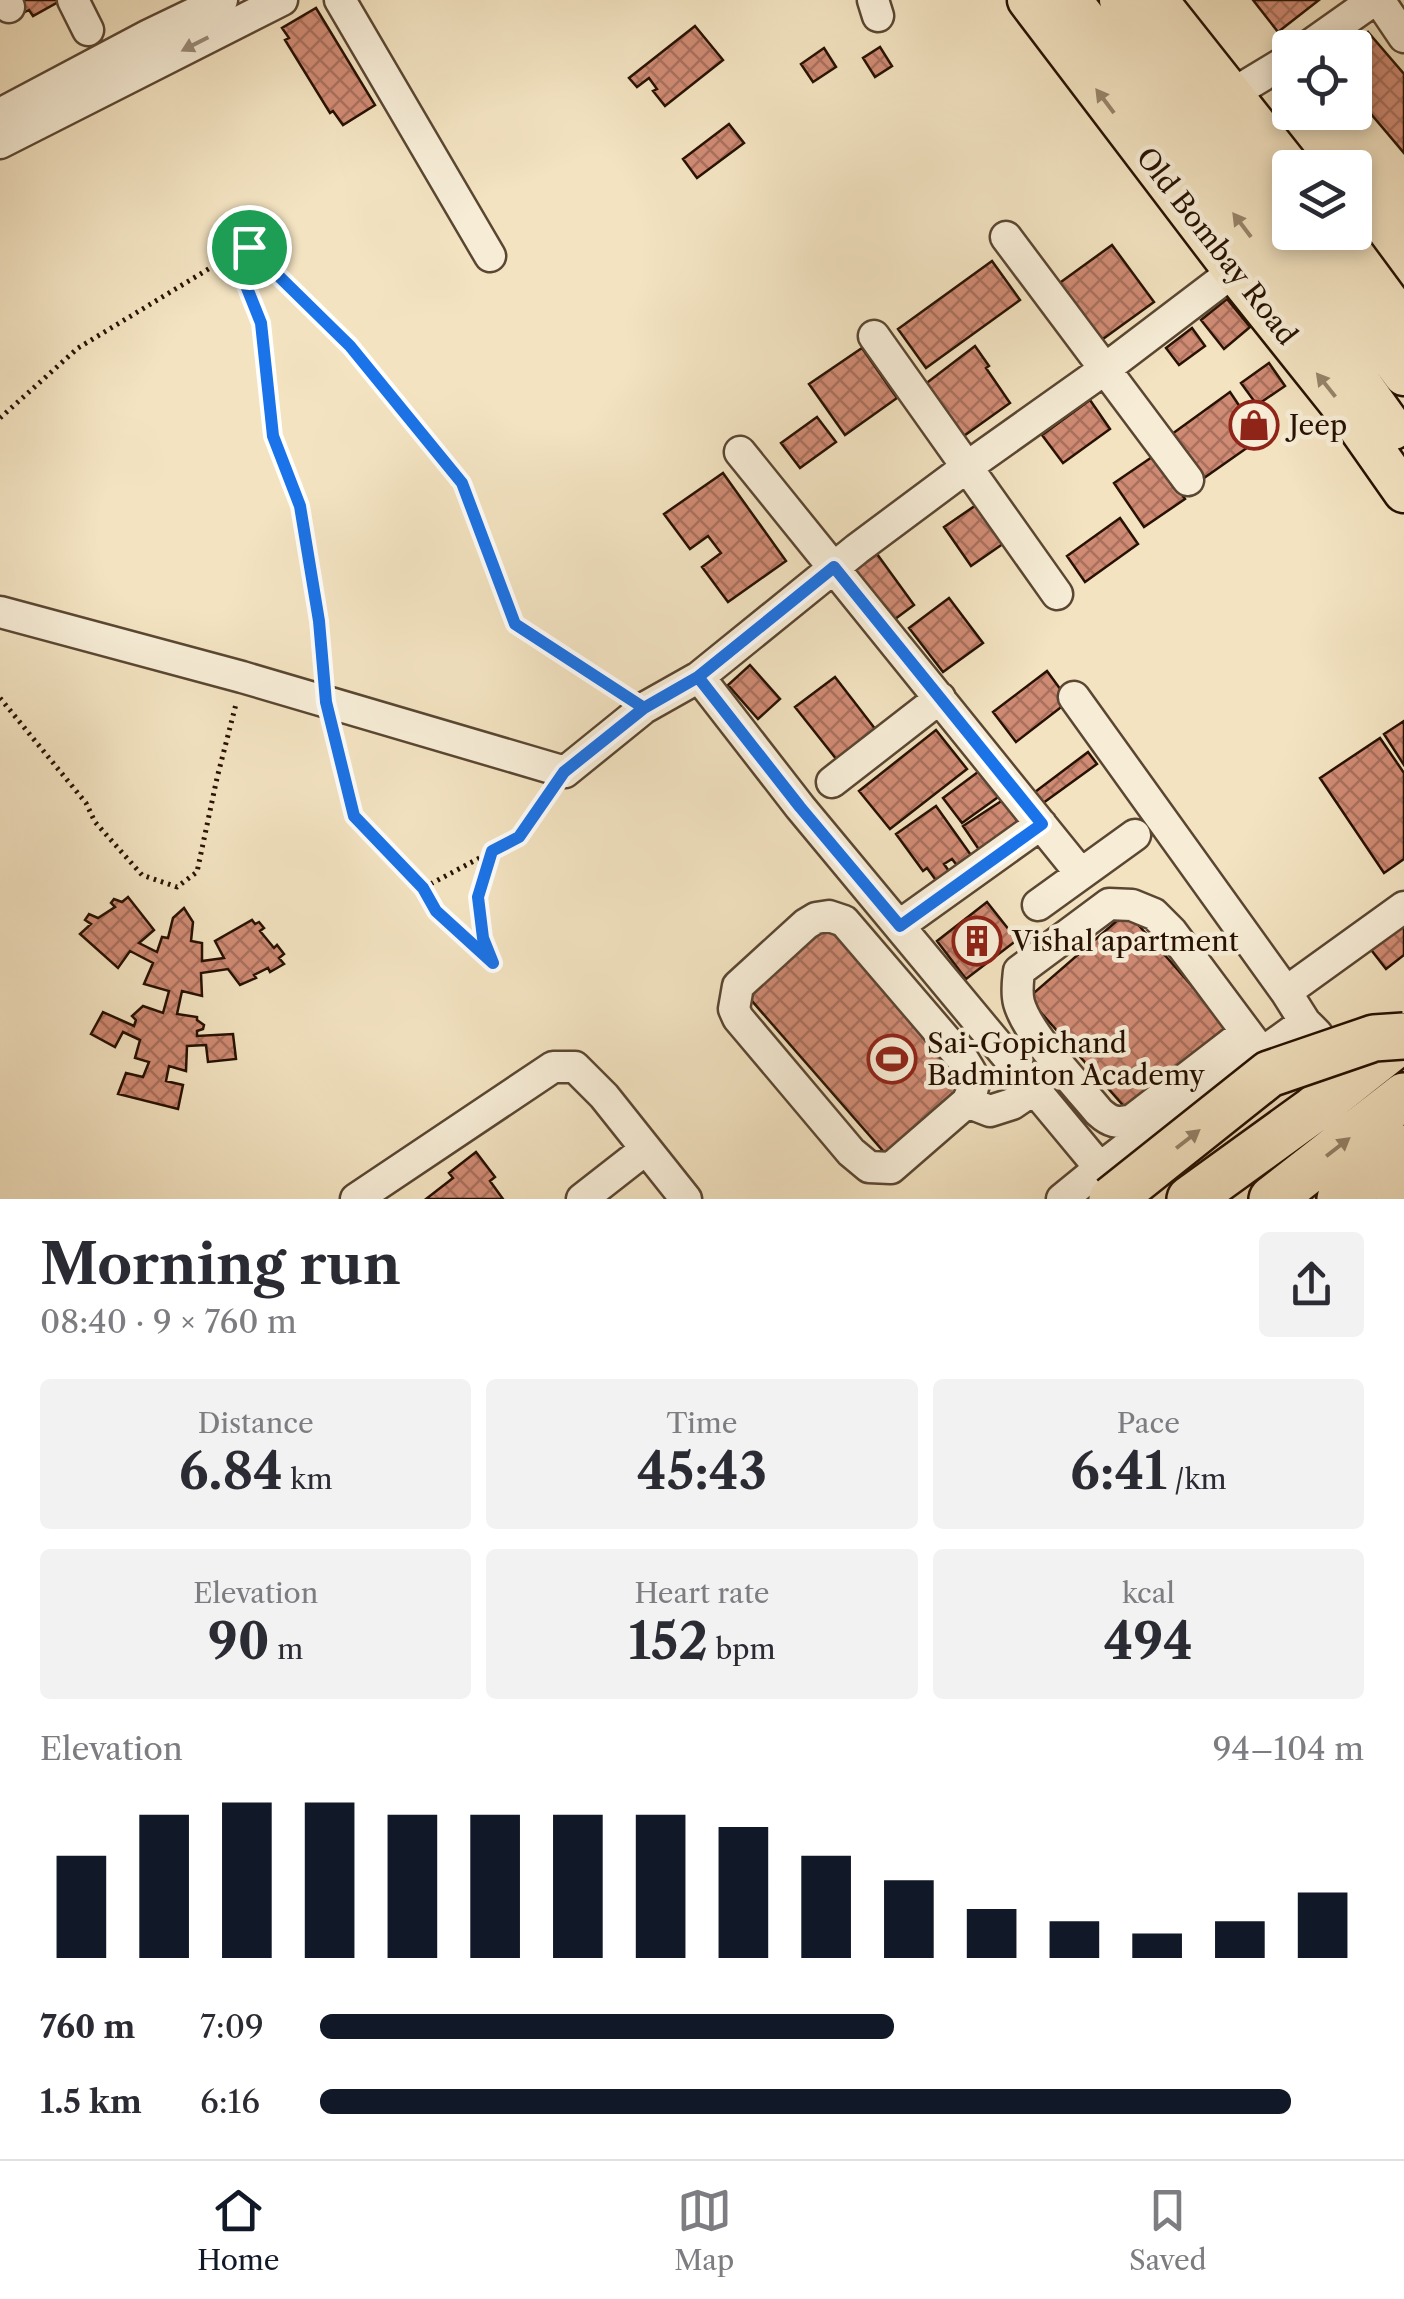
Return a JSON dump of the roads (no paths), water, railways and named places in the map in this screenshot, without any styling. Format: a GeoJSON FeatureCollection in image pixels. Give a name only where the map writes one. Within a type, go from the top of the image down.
{"type":"FeatureCollection","features":[{"type":"Feature","properties":{"kind":"highway"},"geometry":{"type":"LineString","coordinates":[[1190,1199],[1404,1037]]}},
{"type":"Feature","properties":{"kind":"highway"},"geometry":{"type":"LineString","coordinates":[[1106,1184],[1270,1074],[1374,1038],[1404,1037]]}},
{"type":"Feature","properties":{"kind":"highway"},"geometry":{"type":"LineString","coordinates":[[1272,1199],[1404,1096]]}},
{"type":"Feature","properties":{"kind":"highway"},"geometry":{"type":"LineString","coordinates":[[1340,1199],[1404,1148]]}},
{"type":"Feature","properties":{"kind":"main road","name":"Old Bombay Road"},"geometry":{"type":"LineString","coordinates":[[1028,0],[1357,424],[1404,492]]}},
{"type":"Feature","properties":{"kind":"main road"},"geometry":{"type":"LineString","coordinates":[[1071,0],[1315,320],[1404,444]]}},
{"type":"Feature","properties":{"kind":"main road"},"geometry":{"type":"LineString","coordinates":[[1120,0],[1272,198]]}},
{"type":"Feature","properties":{"kind":"main road"},"geometry":{"type":"LineString","coordinates":[[1158,0],[1276,150]]}},
{"type":"Feature","properties":{"kind":"main road"},"geometry":{"type":"LineString","coordinates":[[1311,250],[1404,376]]}},
{"type":"Feature","properties":{"kind":"main road"},"geometry":{"type":"LineString","coordinates":[[1350,250],[1404,324]]}},
{"type":"Feature","properties":{"kind":"street"},"geometry":{"type":"LineString","coordinates":[[73,0],[88,30]]}},
{"type":"Feature","properties":{"kind":"street"},"geometry":{"type":"LineString","coordinates":[[0,114],[222,0]]}},
{"type":"Feature","properties":{"kind":"street"},"geometry":{"type":"LineString","coordinates":[[0,143],[282,0]]}},
{"type":"Feature","properties":{"kind":"street"},"geometry":{"type":"LineString","coordinates":[[340,0],[490,256]]}},
{"type":"Feature","properties":{"kind":"street"},"geometry":{"type":"LineString","coordinates":[[1329,30],[1366,2],[1404,37]]}},
{"type":"Feature","properties":{"kind":"street"},"geometry":{"type":"LineString","coordinates":[[1234,96],[1272,71]]}},
{"type":"Feature","properties":{"kind":"street"},"geometry":{"type":"LineString","coordinates":[[1006,237],[1188,480]]}},
{"type":"Feature","properties":{"kind":"street"},"geometry":{"type":"LineString","coordinates":[[0,612],[242,677],[564,772],[644,708],[698,677],[834,567],[1106,369],[1234,270]]}},
{"type":"Feature","properties":{"kind":"street"},"geometry":{"type":"LineString","coordinates":[[874,336],[1057,594]]}},
{"type":"Feature","properties":{"kind":"street"},"geometry":{"type":"LineString","coordinates":[[740,452],[1082,874]]}},
{"type":"Feature","properties":{"kind":"street"},"geometry":{"type":"LineString","coordinates":[[698,677],[800,807],[1034,1089],[1106,1184]]}},
{"type":"Feature","properties":{"kind":"street"},"geometry":{"type":"LineString","coordinates":[[832,782],[940,698]]}},
{"type":"Feature","properties":{"kind":"street"},"geometry":{"type":"LineString","coordinates":[[1074,698],[1305,1022],[1359,1074]]}},
{"type":"Feature","properties":{"kind":"street"},"geometry":{"type":"LineString","coordinates":[[900,926],[1042,824]]}},
{"type":"Feature","properties":{"kind":"street"},"geometry":{"type":"LineString","coordinates":[[1038,905],[1135,834]]}},
{"type":"Feature","properties":{"kind":"street"},"geometry":{"type":"LineString","coordinates":[[829,916],[835,893],[856,872]]}},
{"type":"Feature","properties":{"kind":"street"},"geometry":{"type":"LineString","coordinates":[[1254,1043],[1170,931],[1154,914],[1132,905],[1109,904],[1019,971],[1020,1005],[1041,1042],[1110,1122],[1132,1120],[1254,1043],[1305,1022]]}},
{"type":"Feature","properties":{"kind":"street"},"geometry":{"type":"LineString","coordinates":[[1286,992],[1404,906]]}},
{"type":"Feature","properties":{"kind":"street"},"geometry":{"type":"LineString","coordinates":[[829,916],[844,921],[975,1078],[966,1102],[891,1168],[869,1168],[852,1152],[734,1009],[738,986],[806,924],[829,916]]}},
{"type":"Feature","properties":{"kind":"street"},"geometry":{"type":"LineString","coordinates":[[1062,1199],[1106,1184],[1178,1108],[1254,1043]]}},
{"type":"Feature","properties":{"kind":"street"},"geometry":{"type":"LineString","coordinates":[[356,1199],[553,1067],[575,1067],[604,1096],[686,1199]]}},
{"type":"Feature","properties":{"kind":"street"},"geometry":{"type":"LineString","coordinates":[[966,1102],[990,1112],[1012,1104],[1034,1089]]}},
{"type":"Feature","properties":{"kind":"street"},"geometry":{"type":"LineString","coordinates":[[582,1199],[646,1149]]}},
{"type":"Feature","properties":{"kind":"place","name":"Jeep"},"geometry":{"type":"Point","coordinates":[1254,425]}},
{"type":"Feature","properties":{"kind":"place","name":"Vishal apartment"},"geometry":{"type":"Point","coordinates":[977,941]}},
{"type":"Feature","properties":{"kind":"place","name":"Sai-Gopichand Badminton Academy"},"geometry":{"type":"Point","coordinates":[892,1059]}}]}
